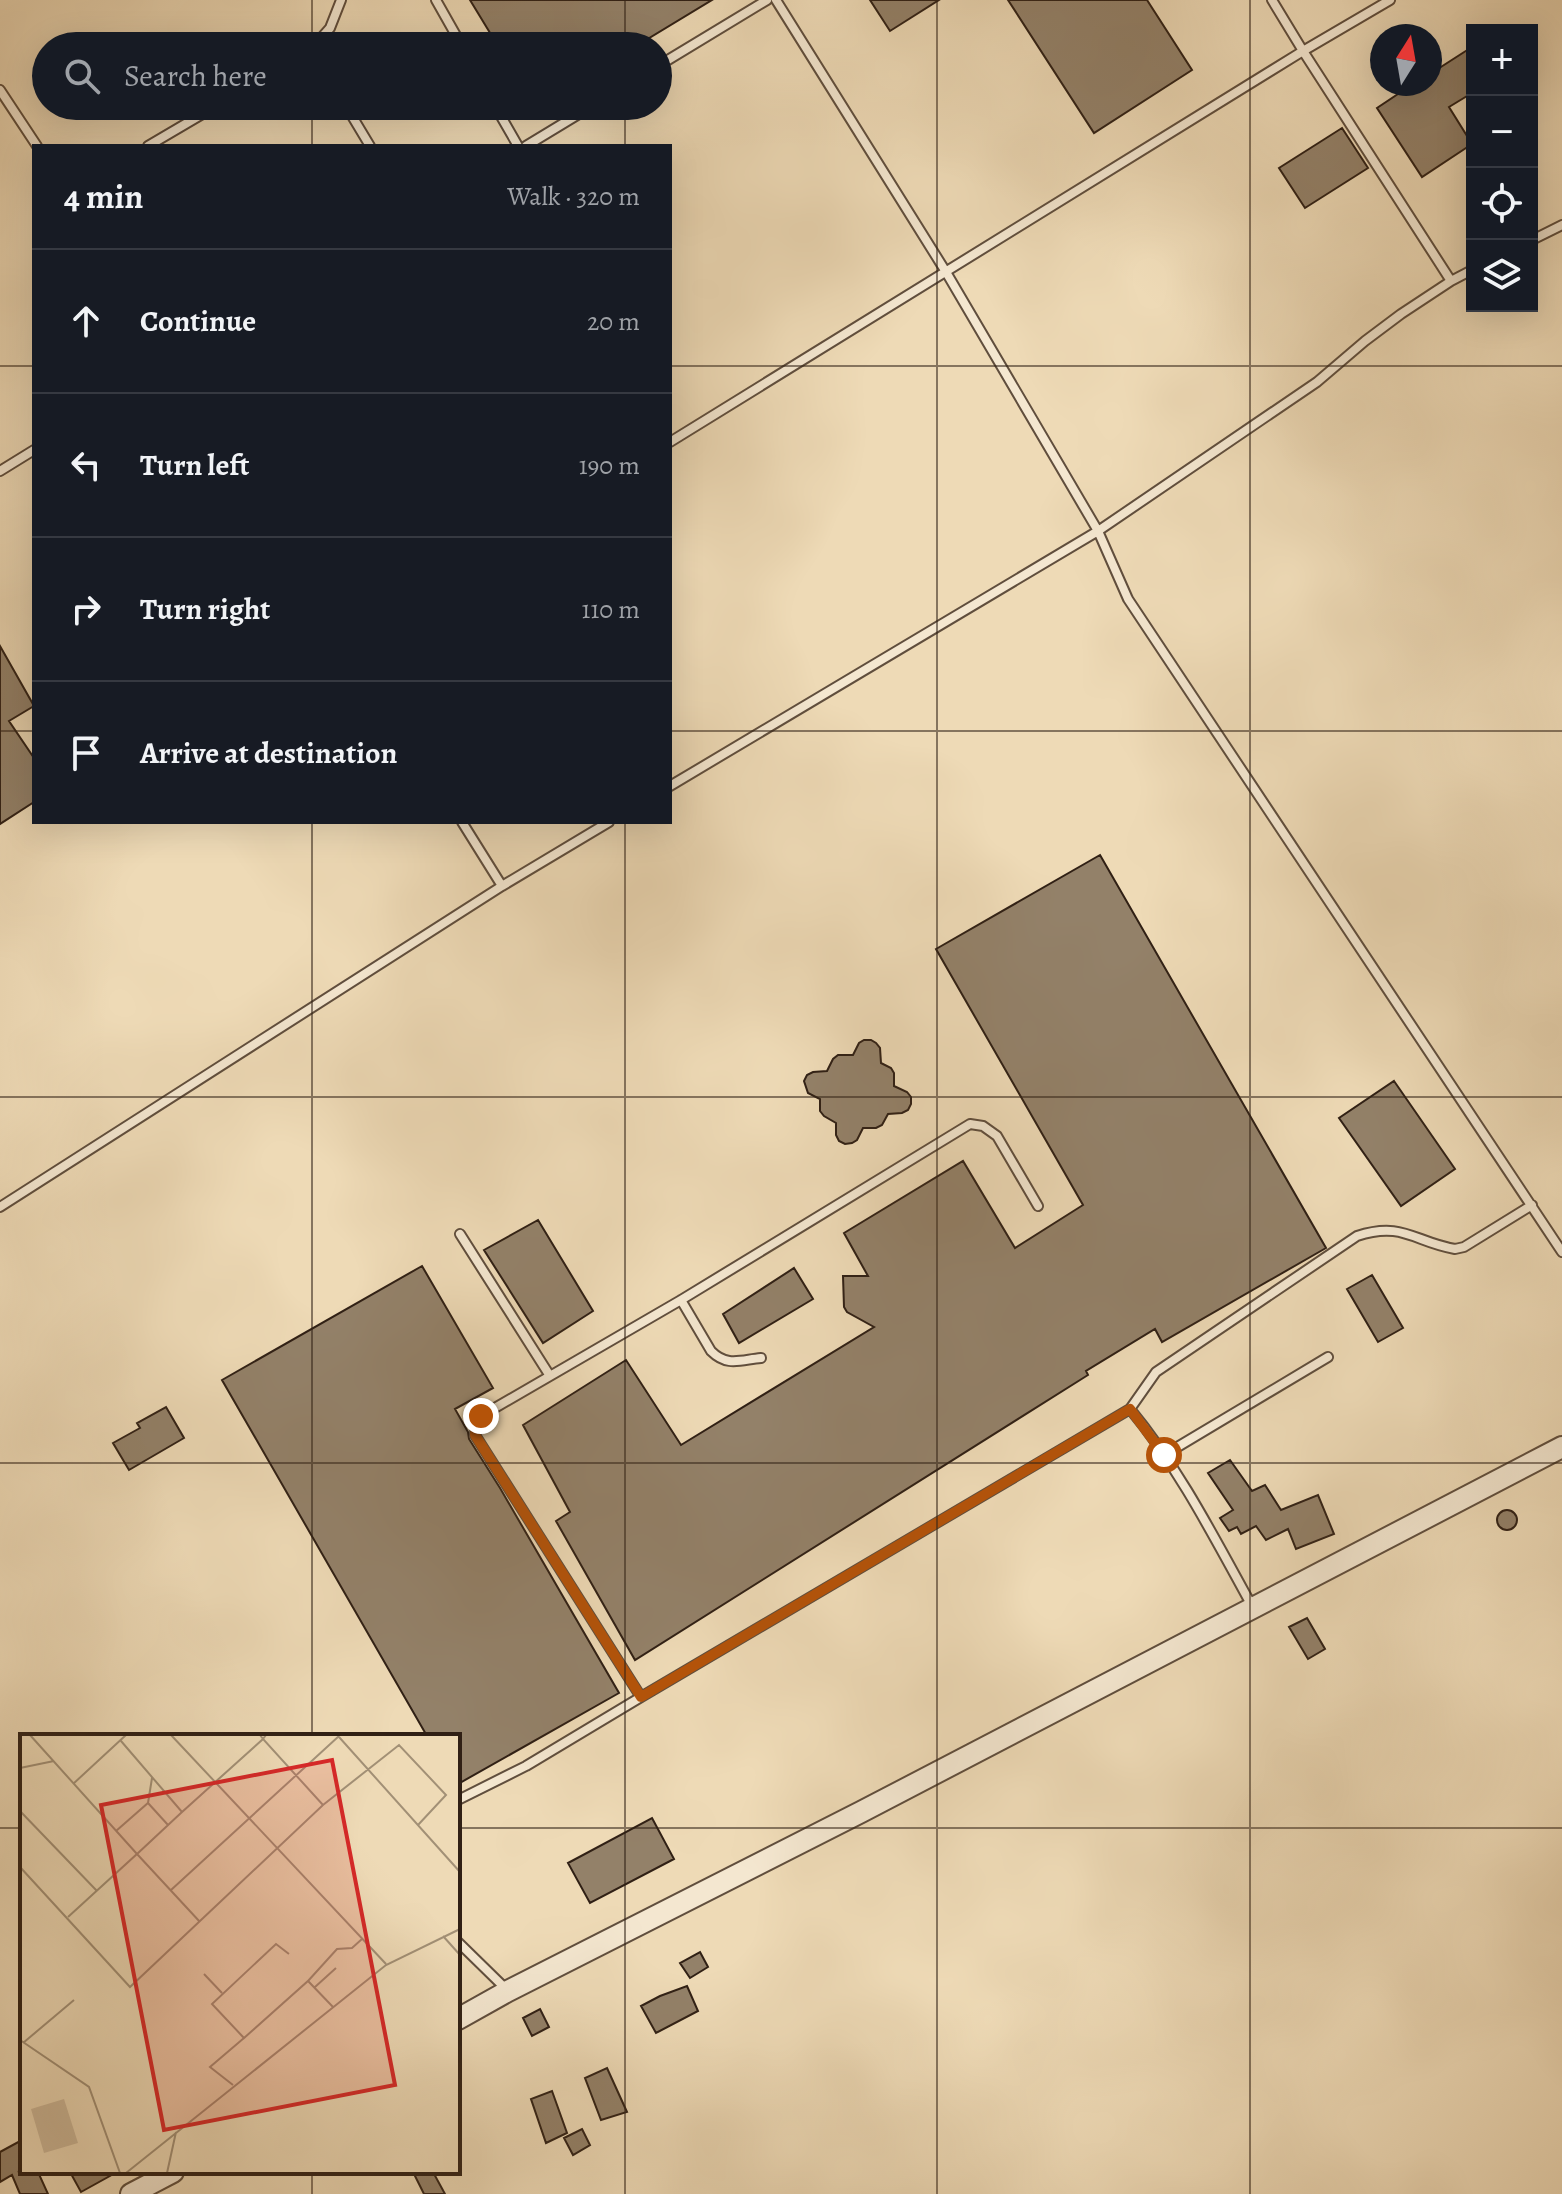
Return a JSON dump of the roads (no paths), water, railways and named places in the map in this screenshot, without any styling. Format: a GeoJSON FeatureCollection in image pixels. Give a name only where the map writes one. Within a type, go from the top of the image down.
{"type":"FeatureCollection","features":[{"type":"Feature","properties":{"kind":"street"},"geometry":{"type":"LineString","coordinates":[[460,2018],[1562,1447]]}},
{"type":"Feature","properties":{"kind":"street"},"geometry":{"type":"LineString","coordinates":[[131,2194],[169,2174]]}},
{"type":"Feature","properties":{"kind":"lane"},"geometry":{"type":"LineString","coordinates":[[326,32],[341,0]]}},
{"type":"Feature","properties":{"kind":"lane"},"geometry":{"type":"LineString","coordinates":[[436,0],[454,32]]}},
{"type":"Feature","properties":{"kind":"lane"},"geometry":{"type":"LineString","coordinates":[[672,58],[767,0]]}},
{"type":"Feature","properties":{"kind":"lane"},"geometry":{"type":"LineString","coordinates":[[776,0],[946,272],[1098,531],[1128,599],[1562,1252]]}},
{"type":"Feature","properties":{"kind":"lane"},"geometry":{"type":"LineString","coordinates":[[1272,0],[1451,281]]}},
{"type":"Feature","properties":{"kind":"lane"},"geometry":{"type":"LineString","coordinates":[[672,441],[1390,0]]}},
{"type":"Feature","properties":{"kind":"lane"},"geometry":{"type":"LineString","coordinates":[[0,90],[36,144]]}},
{"type":"Feature","properties":{"kind":"lane"},"geometry":{"type":"LineString","coordinates":[[152,144],[193,120]]}},
{"type":"Feature","properties":{"kind":"lane"},"geometry":{"type":"LineString","coordinates":[[354,120],[369,144]]}},
{"type":"Feature","properties":{"kind":"lane"},"geometry":{"type":"LineString","coordinates":[[503,120],[517,144]]}},
{"type":"Feature","properties":{"kind":"lane"},"geometry":{"type":"LineString","coordinates":[[529,144],[569,120]]}},
{"type":"Feature","properties":{"kind":"lane"},"geometry":{"type":"LineString","coordinates":[[164,137],[168,144]]}},
{"type":"Feature","properties":{"kind":"lane"},"geometry":{"type":"LineString","coordinates":[[1538,237],[1562,225]]}},
{"type":"Feature","properties":{"kind":"lane"},"geometry":{"type":"LineString","coordinates":[[672,785],[1098,531],[1317,382],[1365,341],[1466,273]]}},
{"type":"Feature","properties":{"kind":"lane"},"geometry":{"type":"LineString","coordinates":[[0,471],[32,451]]}},
{"type":"Feature","properties":{"kind":"lane"},"geometry":{"type":"LineString","coordinates":[[463,824],[502,886]]}},
{"type":"Feature","properties":{"kind":"lane"},"geometry":{"type":"LineString","coordinates":[[0,1207],[502,886],[606,824]]}},
{"type":"Feature","properties":{"kind":"lane"},"geometry":{"type":"LineString","coordinates":[[641,1697],[475,1435],[476,1423],[481,1416],[681,1300],[970,1124],[983,1126],[997,1136],[1038,1206]]}},
{"type":"Feature","properties":{"kind":"lane"},"geometry":{"type":"LineString","coordinates":[[460,1799],[526,1766],[1130,1409],[1156,1372],[1357,1236],[1394,1229],[1455,1249],[1464,1247],[1532,1205]]}},
{"type":"Feature","properties":{"kind":"lane"},"geometry":{"type":"LineString","coordinates":[[460,1234],[550,1376]]}},
{"type":"Feature","properties":{"kind":"lane"},"geometry":{"type":"LineString","coordinates":[[681,1300],[717,1357],[727,1362],[761,1358]]}},
{"type":"Feature","properties":{"kind":"lane"},"geometry":{"type":"LineString","coordinates":[[1164,1455],[1328,1357]]}},
{"type":"Feature","properties":{"kind":"lane"},"geometry":{"type":"LineString","coordinates":[[1130,1409],[1164,1455],[1254,1609]]}},
{"type":"Feature","properties":{"kind":"lane"},"geometry":{"type":"LineString","coordinates":[[460,1944],[508,1991]]}}]}
